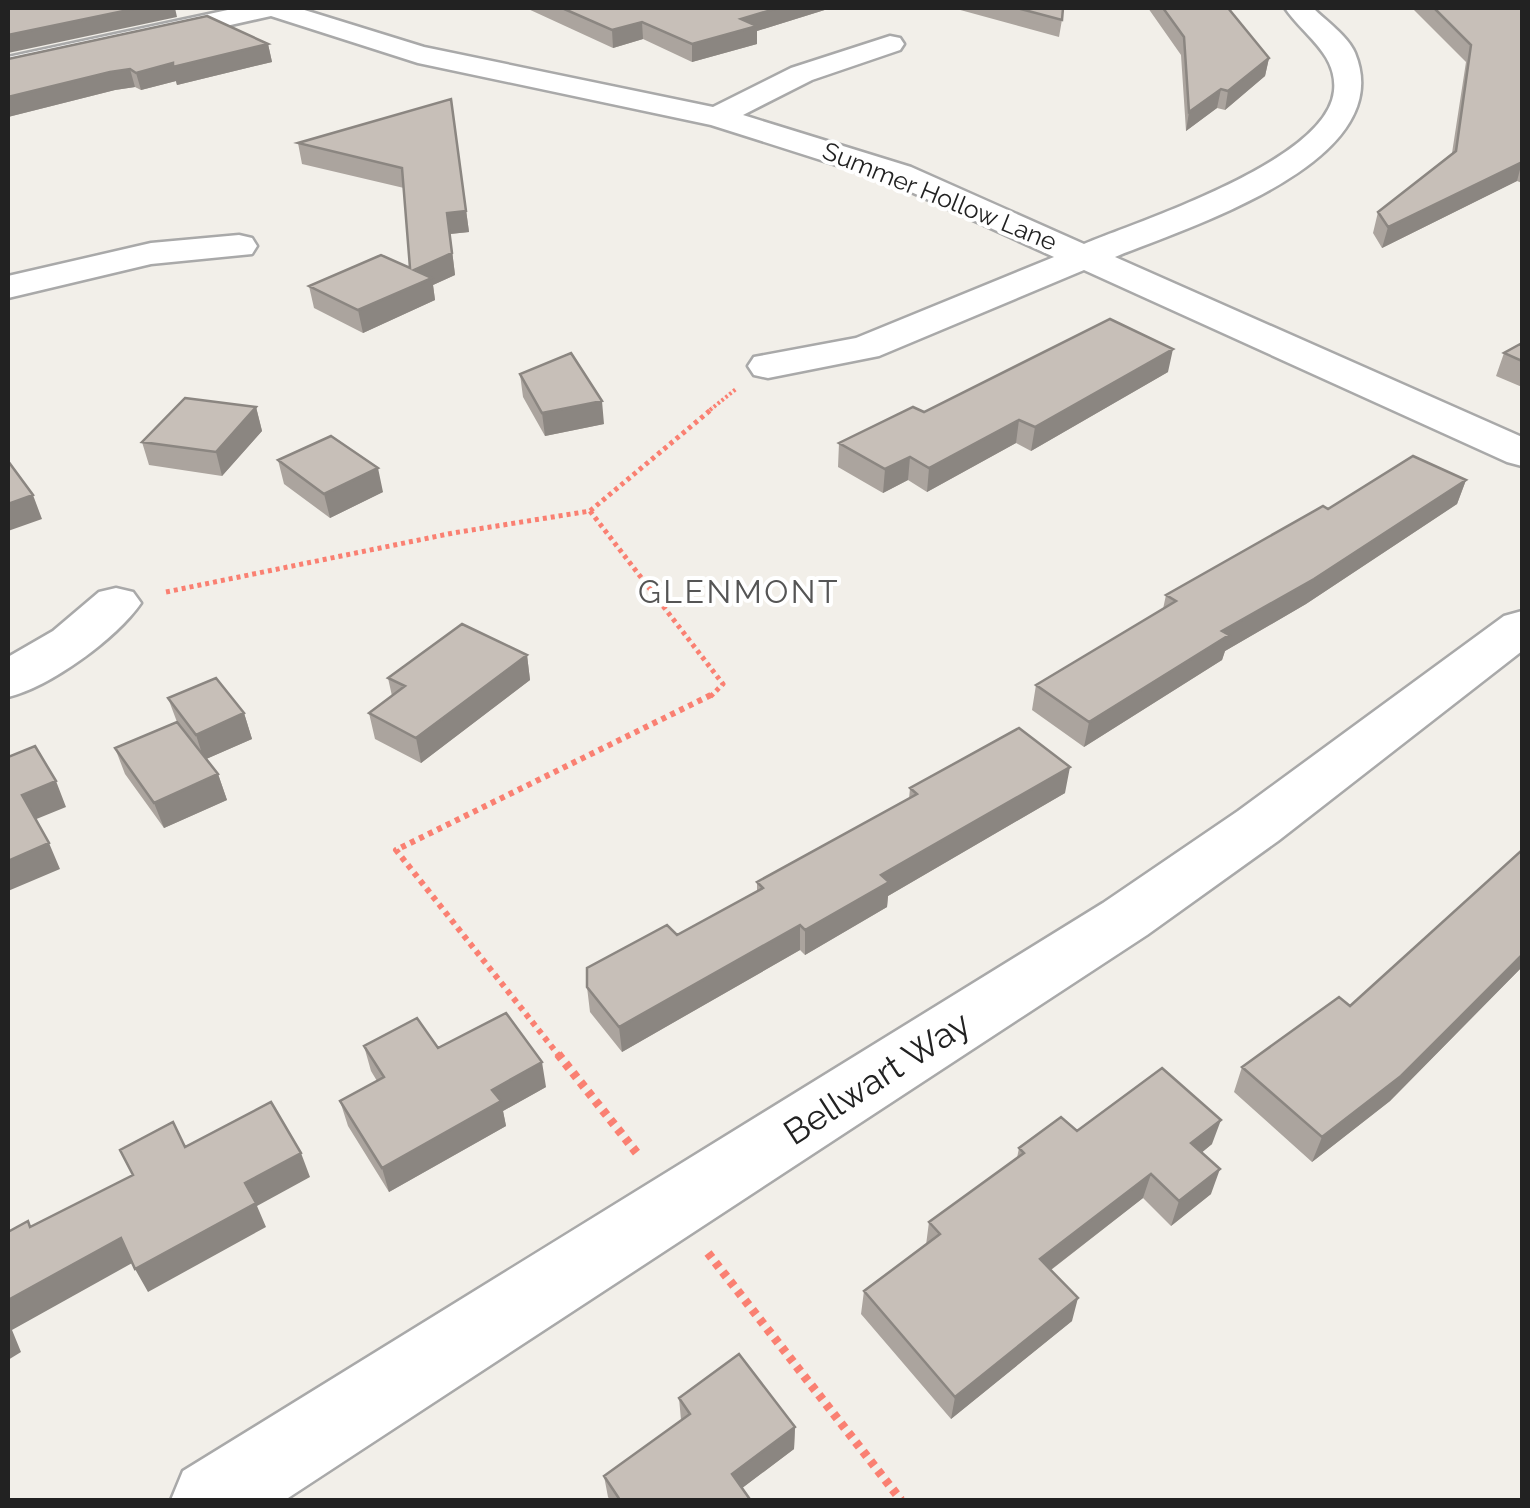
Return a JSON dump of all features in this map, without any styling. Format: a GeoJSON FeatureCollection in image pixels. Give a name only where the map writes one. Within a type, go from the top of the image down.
{"type":"FeatureCollection","features":[{"type":"Feature","properties":{"kind":"street"},"geometry":{"type":"LineString","coordinates":[[8,66],[272,8]]}},
{"type":"Feature","properties":{"kind":"street","name":"Summer Hollow Lane"},"geometry":{"type":"LineString","coordinates":[[272,8],[418,54],[718,117],[899,174],[1522,453]]}},
{"type":"Feature","properties":{"kind":"street"},"geometry":{"type":"LineString","coordinates":[[768,366],[865,348],[916,330],[1248,189],[1308,154],[1341,115],[1348,76],[1340,50],[1298,8]]}},
{"type":"Feature","properties":{"kind":"street"},"geometry":{"type":"LineString","coordinates":[[718,117],[764,88],[801,72],[890,44]]}},
{"type":"Feature","properties":{"kind":"street"},"geometry":{"type":"LineString","coordinates":[[8,288],[137,254],[184,246],[239,246]]}},
{"type":"Feature","properties":{"kind":"street"},"geometry":{"type":"LineString","coordinates":[[8,680],[70,642],[116,603]]}},
{"type":"Feature","properties":{"kind":"street","name":"Bellwart Way"},"geometry":{"type":"LineString","coordinates":[[212,1500],[1125,919],[1258,826],[1522,627]]}},
{"type":"Feature","properties":{"kind":"path"},"geometry":{"type":"LineString","coordinates":[[116,603],[453,533],[590,512],[618,492],[688,427],[768,366]]}},
{"type":"Feature","properties":{"kind":"path"},"geometry":{"type":"LineString","coordinates":[[590,512],[721,677],[722,684],[710,697],[396,850],[678,1205],[712,1258],[901,1500]]}},
{"type":"Feature","properties":{"kind":"building"},"geometry":{"type":"Polygon","coordinates":[[[8,8],[138,8],[8,35],[8,8]]]}},
{"type":"Feature","properties":{"kind":"building"},"geometry":{"type":"Polygon","coordinates":[[[562,8],[778,8],[741,19],[757,26],[692,44],[642,22],[612,30],[562,8]]]}},
{"type":"Feature","properties":{"kind":"building"},"geometry":{"type":"Polygon","coordinates":[[[1017,8],[1063,8],[1062,20],[1017,8]]]}},
{"type":"Feature","properties":{"kind":"building"},"geometry":{"type":"Polygon","coordinates":[[[1163,8],[1228,8],[1269,58],[1228,91],[1221,89],[1189,112],[1184,37],[1163,8]]]}},
{"type":"Feature","properties":{"kind":"building"},"geometry":{"type":"Polygon","coordinates":[[[1434,8],[1522,8],[1522,162],[1388,227],[1378,212],[1456,151],[1471,45],[1434,8]]]}},
{"type":"Feature","properties":{"kind":"building"},"geometry":{"type":"Polygon","coordinates":[[[207,16],[268,44],[173,67],[173,63],[136,73],[130,69],[110,72],[8,97],[8,59],[207,16]]]}},
{"type":"Feature","properties":{"kind":"building"},"geometry":{"type":"Polygon","coordinates":[[[451,99],[466,211],[447,213],[452,253],[414,270],[432,278],[358,310],[309,286],[381,255],[410,268],[402,168],[298,143],[451,99]]]}},
{"type":"Feature","properties":{"kind":"building"},"geometry":{"type":"Polygon","coordinates":[[[1110,319],[1173,349],[1035,427],[1019,420],[929,468],[910,457],[885,469],[839,443],[913,407],[924,412],[1110,319]]]}},
{"type":"Feature","properties":{"kind":"building"},"geometry":{"type":"Polygon","coordinates":[[[1522,343],[1522,361],[1504,353],[1522,343]]]}},
{"type":"Feature","properties":{"kind":"building"},"geometry":{"type":"Polygon","coordinates":[[[571,353],[602,401],[542,413],[520,374],[571,353]]]}},
{"type":"Feature","properties":{"kind":"building"},"geometry":{"type":"Polygon","coordinates":[[[185,398],[256,407],[216,452],[142,442],[185,398]]]}},
{"type":"Feature","properties":{"kind":"building"},"geometry":{"type":"Polygon","coordinates":[[[331,436],[378,468],[324,494],[278,460],[331,436]]]}},
{"type":"Feature","properties":{"kind":"building"},"geometry":{"type":"Polygon","coordinates":[[[1413,456],[1466,480],[1314,579],[1222,631],[1229,635],[1089,722],[1036,685],[1176,601],[1166,595],[1323,506],[1328,509],[1413,456]]]}},
{"type":"Feature","properties":{"kind":"building"},"geometry":{"type":"Polygon","coordinates":[[[8,461],[33,495],[8,504],[8,461]]]}},
{"type":"Feature","properties":{"kind":"building"},"geometry":{"type":"Polygon","coordinates":[[[462,624],[527,655],[416,738],[369,713],[405,686],[388,678],[462,624]]]}},
{"type":"Feature","properties":{"kind":"building"},"geometry":{"type":"Polygon","coordinates":[[[216,678],[244,713],[196,735],[168,698],[216,678]]]}},
{"type":"Feature","properties":{"kind":"building"},"geometry":{"type":"Polygon","coordinates":[[[177,722],[218,774],[154,803],[115,748],[177,722]]]}},
{"type":"Feature","properties":{"kind":"building"},"geometry":{"type":"Polygon","coordinates":[[[1019,728],[1070,767],[881,875],[889,882],[805,930],[800,925],[619,1027],[587,987],[587,968],[667,925],[677,935],[763,888],[757,882],[917,794],[910,788],[1019,728]]]}},
{"type":"Feature","properties":{"kind":"building"},"geometry":{"type":"Polygon","coordinates":[[[35,746],[56,781],[22,795],[49,843],[8,861],[8,757],[35,746]]]}},
{"type":"Feature","properties":{"kind":"building"},"geometry":{"type":"Polygon","coordinates":[[[1522,850],[1522,955],[1401,1076],[1322,1137],[1242,1067],[1339,997],[1350,1006],[1522,850]]]}},
{"type":"Feature","properties":{"kind":"building"},"geometry":{"type":"Polygon","coordinates":[[[506,1013],[542,1062],[492,1090],[501,1101],[382,1168],[340,1101],[384,1077],[364,1046],[417,1018],[438,1048],[506,1013]]]}},
{"type":"Feature","properties":{"kind":"building"},"geometry":{"type":"Polygon","coordinates":[[[1162,1068],[1221,1120],[1191,1143],[1220,1169],[1179,1201],[1151,1174],[1040,1259],[1078,1298],[955,1397],[864,1291],[940,1234],[929,1222],[1024,1153],[1019,1148],[1061,1117],[1077,1131],[1162,1068]]]}},
{"type":"Feature","properties":{"kind":"building"},"geometry":{"type":"Polygon","coordinates":[[[271,1102],[301,1153],[245,1183],[256,1203],[135,1269],[121,1238],[8,1300],[8,1232],[28,1221],[30,1227],[133,1175],[120,1150],[173,1122],[185,1147],[271,1102]]]}},
{"type":"Feature","properties":{"kind":"building"},"geometry":{"type":"Polygon","coordinates":[[[739,1354],[795,1427],[732,1474],[749,1498],[620,1500],[604,1476],[690,1414],[679,1398],[739,1354]]]}},
{"type":"Feature","properties":{"kind":"district","name":"GLENMONT"},"geometry":{"type":"Point","coordinates":[739,592]}}]}
